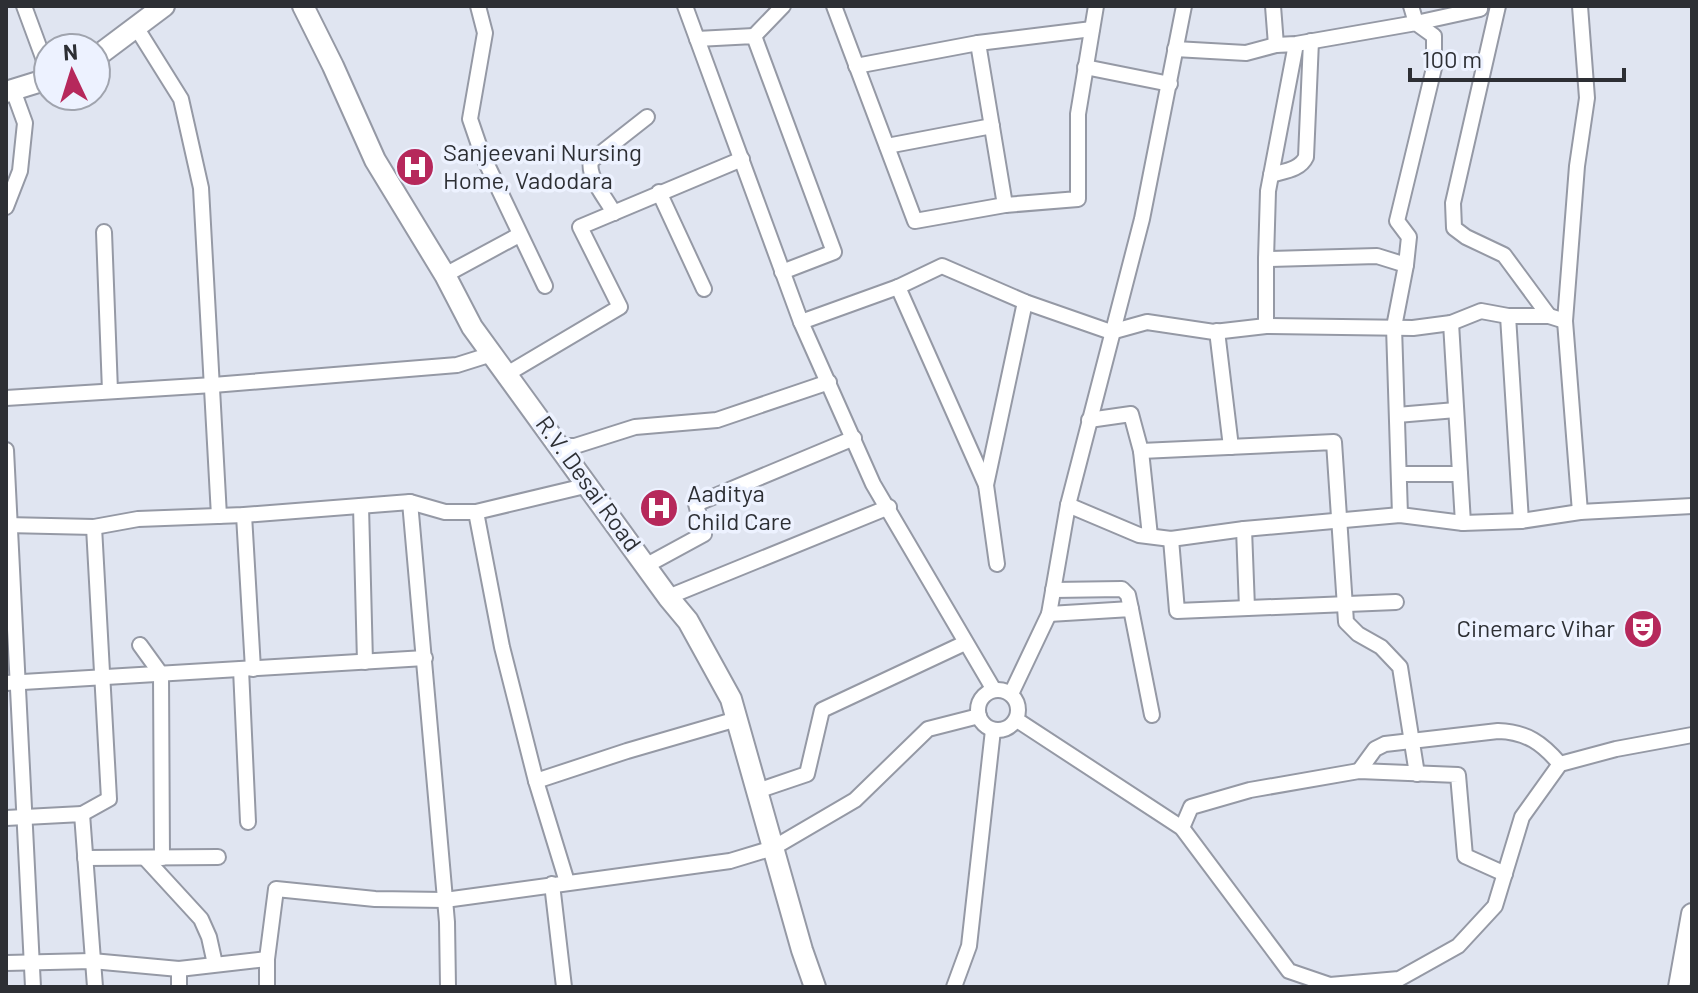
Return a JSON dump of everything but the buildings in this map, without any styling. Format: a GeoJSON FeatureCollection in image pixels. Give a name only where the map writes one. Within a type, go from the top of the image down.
{"type":"FeatureCollection","features":[{"type":"Feature","properties":{"kind":"street"},"geometry":{"type":"LineString","coordinates":[[24,6],[34,32]]}},
{"type":"Feature","properties":{"kind":"street"},"geometry":{"type":"LineString","coordinates":[[112,45],[164,6]]}},
{"type":"Feature","properties":{"kind":"street","name":"R.V. Desai Road"},"geometry":{"type":"LineString","coordinates":[[303,6],[375,160],[445,275],[472,327],[688,621],[731,699],[815,987]]}},
{"type":"Feature","properties":{"kind":"street"},"geometry":{"type":"LineString","coordinates":[[478,6],[485,33],[470,119],[478,146],[545,286]]}},
{"type":"Feature","properties":{"kind":"street"},"geometry":{"type":"LineString","coordinates":[[685,6],[801,322],[873,484],[994,690],[1011,694],[1019,707],[1017,720],[1007,729],[993,730],[979,716],[978,709],[983,697],[994,690]]}},
{"type":"Feature","properties":{"kind":"street"},"geometry":{"type":"LineString","coordinates":[[697,39],[754,36],[783,6]]}},
{"type":"Feature","properties":{"kind":"street"},"geometry":{"type":"LineString","coordinates":[[834,6],[915,221],[1005,205],[1078,199],[1078,114],[1096,6]]}},
{"type":"Feature","properties":{"kind":"street"},"geometry":{"type":"LineString","coordinates":[[1011,694],[1049,614],[1068,505],[1142,219],[1184,6]]}},
{"type":"Feature","properties":{"kind":"street"},"geometry":{"type":"LineString","coordinates":[[1273,6],[1276,45]]}},
{"type":"Feature","properties":{"kind":"street"},"geometry":{"type":"LineString","coordinates":[[1400,515],[1394,327],[1409,237],[1397,221],[1434,68],[1434,36],[1416,23],[1411,6]]}},
{"type":"Feature","properties":{"kind":"street"},"geometry":{"type":"LineString","coordinates":[[1498,6],[1453,203],[1454,228],[1504,255],[1549,316]]}},
{"type":"Feature","properties":{"kind":"street"},"geometry":{"type":"LineString","coordinates":[[1580,6],[1587,98],[1576,181],[1565,321],[1580,512]]}},
{"type":"Feature","properties":{"kind":"street"},"geometry":{"type":"LineString","coordinates":[[1175,49],[1246,53],[1480,9]]}},
{"type":"Feature","properties":{"kind":"street"},"geometry":{"type":"LineString","coordinates":[[136,27],[181,99],[201,188],[219,516]]}},
{"type":"Feature","properties":{"kind":"street"},"geometry":{"type":"LineString","coordinates":[[856,66],[978,43],[1092,29]]}},
{"type":"Feature","properties":{"kind":"street"},"geometry":{"type":"LineString","coordinates":[[754,36],[834,252],[782,272]]}},
{"type":"Feature","properties":{"kind":"street"},"geometry":{"type":"LineString","coordinates":[[978,43],[1005,205]]}},
{"type":"Feature","properties":{"kind":"street"},"geometry":{"type":"LineString","coordinates":[[1271,175],[1297,167],[1306,157],[1304,43]]}},
{"type":"Feature","properties":{"kind":"street"},"geometry":{"type":"LineString","coordinates":[[1266,326],[1271,175],[1304,43]]}},
{"type":"Feature","properties":{"kind":"street"},"geometry":{"type":"LineString","coordinates":[[1085,67],[1170,84]]}},
{"type":"Feature","properties":{"kind":"street"},"geometry":{"type":"LineString","coordinates":[[6,207],[20,171],[25,123],[9,91],[32,84]]}},
{"type":"Feature","properties":{"kind":"street"},"geometry":{"type":"LineString","coordinates":[[614,213],[589,168],[591,161],[647,117]]}},
{"type":"Feature","properties":{"kind":"street"},"geometry":{"type":"LineString","coordinates":[[887,146],[992,126]]}},
{"type":"Feature","properties":{"kind":"street"},"geometry":{"type":"LineString","coordinates":[[507,374],[620,307],[580,227],[742,159]]}},
{"type":"Feature","properties":{"kind":"street"},"geometry":{"type":"LineString","coordinates":[[659,192],[704,289]]}},
{"type":"Feature","properties":{"kind":"street"},"geometry":{"type":"LineString","coordinates":[[104,232],[110,391]]}},
{"type":"Feature","properties":{"kind":"street"},"geometry":{"type":"LineString","coordinates":[[445,275],[519,235]]}},
{"type":"Feature","properties":{"kind":"street"},"geometry":{"type":"LineString","coordinates":[[1266,259],[1377,256],[1406,265]]}},
{"type":"Feature","properties":{"kind":"street"},"geometry":{"type":"LineString","coordinates":[[801,322],[898,287],[942,266],[1025,302],[1111,332],[1147,322],[1217,331],[1266,326],[1413,328],[1451,323],[1481,311],[1508,316],[1549,316],[1565,321]]}},
{"type":"Feature","properties":{"kind":"street"},"geometry":{"type":"LineString","coordinates":[[898,287],[986,485],[997,564]]}},
{"type":"Feature","properties":{"kind":"street"},"geometry":{"type":"LineString","coordinates":[[986,485],[1025,302]]}},
{"type":"Feature","properties":{"kind":"street"},"geometry":{"type":"LineString","coordinates":[[1508,316],[1521,521]]}},
{"type":"Feature","properties":{"kind":"street"},"geometry":{"type":"LineString","coordinates":[[1451,323],[1463,523]]}},
{"type":"Feature","properties":{"kind":"street"},"geometry":{"type":"LineString","coordinates":[[1217,331],[1231,447]]}},
{"type":"Feature","properties":{"kind":"street"},"geometry":{"type":"LineString","coordinates":[[6,398],[457,365],[492,354]]}},
{"type":"Feature","properties":{"kind":"street"},"geometry":{"type":"LineString","coordinates":[[560,446],[575,446],[635,427],[717,420],[829,382]]}},
{"type":"Feature","properties":{"kind":"street"},"geometry":{"type":"LineString","coordinates":[[1397,415],[1456,410]]}},
{"type":"Feature","properties":{"kind":"street"},"geometry":{"type":"LineString","coordinates":[[1089,420],[1131,414],[1141,451],[1150,536]]}},
{"type":"Feature","properties":{"kind":"street"},"geometry":{"type":"LineString","coordinates":[[647,565],[704,534],[696,504],[854,438]]}},
{"type":"Feature","properties":{"kind":"street"},"geometry":{"type":"LineString","coordinates":[[1141,451],[1334,442],[1346,622],[1358,634],[1381,647],[1400,667],[1417,774]]}},
{"type":"Feature","properties":{"kind":"street"},"geometry":{"type":"LineString","coordinates":[[6,450],[12,683],[25,817],[33,987]]}},
{"type":"Feature","properties":{"kind":"street"},"geometry":{"type":"LineString","coordinates":[[1399,474],[1460,474]]}},
{"type":"Feature","properties":{"kind":"street"},"geometry":{"type":"LineString","coordinates":[[8,524],[94,527],[138,519],[244,515],[410,502],[445,512],[476,512],[589,485]]}},
{"type":"Feature","properties":{"kind":"street"},"geometry":{"type":"LineString","coordinates":[[410,502],[445,900],[448,987]]}},
{"type":"Feature","properties":{"kind":"street"},"geometry":{"type":"LineString","coordinates":[[1068,505],[1139,535],[1171,539],[1400,515],[1463,523],[1692,506]]}},
{"type":"Feature","properties":{"kind":"street"},"geometry":{"type":"LineString","coordinates":[[361,506],[365,662]]}},
{"type":"Feature","properties":{"kind":"street"},"geometry":{"type":"LineString","coordinates":[[668,597],[889,507]]}},
{"type":"Feature","properties":{"kind":"street"},"geometry":{"type":"LineString","coordinates":[[476,512],[502,647],[560,883],[564,987]]}},
{"type":"Feature","properties":{"kind":"street"},"geometry":{"type":"LineString","coordinates":[[244,515],[248,822]]}},
{"type":"Feature","properties":{"kind":"street"},"geometry":{"type":"LineString","coordinates":[[6,818],[82,814],[109,799],[94,527]]}},
{"type":"Feature","properties":{"kind":"street"},"geometry":{"type":"LineString","coordinates":[[1244,529],[1247,608]]}},
{"type":"Feature","properties":{"kind":"street"},"geometry":{"type":"LineString","coordinates":[[1171,539],[1177,611],[1396,602]]}},
{"type":"Feature","properties":{"kind":"street"},"geometry":{"type":"LineString","coordinates":[[1053,590],[1122,589],[1128,595],[1152,715]]}},
{"type":"Feature","properties":{"kind":"street"},"geometry":{"type":"LineString","coordinates":[[1049,614],[1131,609]]}},
{"type":"Feature","properties":{"kind":"street"},"geometry":{"type":"LineString","coordinates":[[757,791],[807,774],[822,710],[965,643]]}},
{"type":"Feature","properties":{"kind":"street"},"geometry":{"type":"LineString","coordinates":[[140,645],[162,674],[162,858]]}},
{"type":"Feature","properties":{"kind":"street"},"geometry":{"type":"LineString","coordinates":[[12,683],[425,658]]}},
{"type":"Feature","properties":{"kind":"street"},"geometry":{"type":"LineString","coordinates":[[267,987],[267,959],[276,889],[375,899],[445,900],[730,861],[773,848],[855,800],[928,729],[979,716]]}},
{"type":"Feature","properties":{"kind":"street"},"geometry":{"type":"LineString","coordinates":[[536,781],[737,719]]}},
{"type":"Feature","properties":{"kind":"street"},"geometry":{"type":"LineString","coordinates":[[1017,720],[1182,828],[1289,971],[1330,985],[1360,985],[1399,979],[1458,946],[1495,906],[1522,817],[1560,764],[1616,749],[1692,735]]}},
{"type":"Feature","properties":{"kind":"street"},"geometry":{"type":"LineString","coordinates":[[954,987],[969,946],[993,730]]}},
{"type":"Feature","properties":{"kind":"street"},"geometry":{"type":"LineString","coordinates":[[1359,771],[1375,749],[1385,744],[1512,731],[1544,745],[1560,764]]}},
{"type":"Feature","properties":{"kind":"street"},"geometry":{"type":"LineString","coordinates":[[1182,828],[1191,807],[1250,790],[1359,771],[1458,775],[1465,856],[1505,874]]}},
{"type":"Feature","properties":{"kind":"street"},"geometry":{"type":"LineString","coordinates":[[82,814],[95,987]]}},
{"type":"Feature","properties":{"kind":"street"},"geometry":{"type":"LineString","coordinates":[[85,858],[218,857]]}},
{"type":"Feature","properties":{"kind":"street"},"geometry":{"type":"LineString","coordinates":[[145,858],[201,919],[215,964]]}},
{"type":"Feature","properties":{"kind":"street"},"geometry":{"type":"LineString","coordinates":[[1679,987],[1690,952],[1692,914]]}},
{"type":"Feature","properties":{"kind":"street"},"geometry":{"type":"LineString","coordinates":[[6,963],[92,961],[179,969],[267,959]]}},
{"type":"Feature","properties":{"kind":"street"},"geometry":{"type":"LineString","coordinates":[[179,969],[179,987]]}},
{"type":"Feature","properties":{"kind":"place","name":"Sanjeevani Nursing Home, Vadodara"},"geometry":{"type":"Point","coordinates":[415,167]}},
{"type":"Feature","properties":{"kind":"place","name":"Aaditya Child Care"},"geometry":{"type":"Point","coordinates":[659,508]}},
{"type":"Feature","properties":{"kind":"place","name":"Cinemarc Vihar"},"geometry":{"type":"Point","coordinates":[1643,629]}}]}
